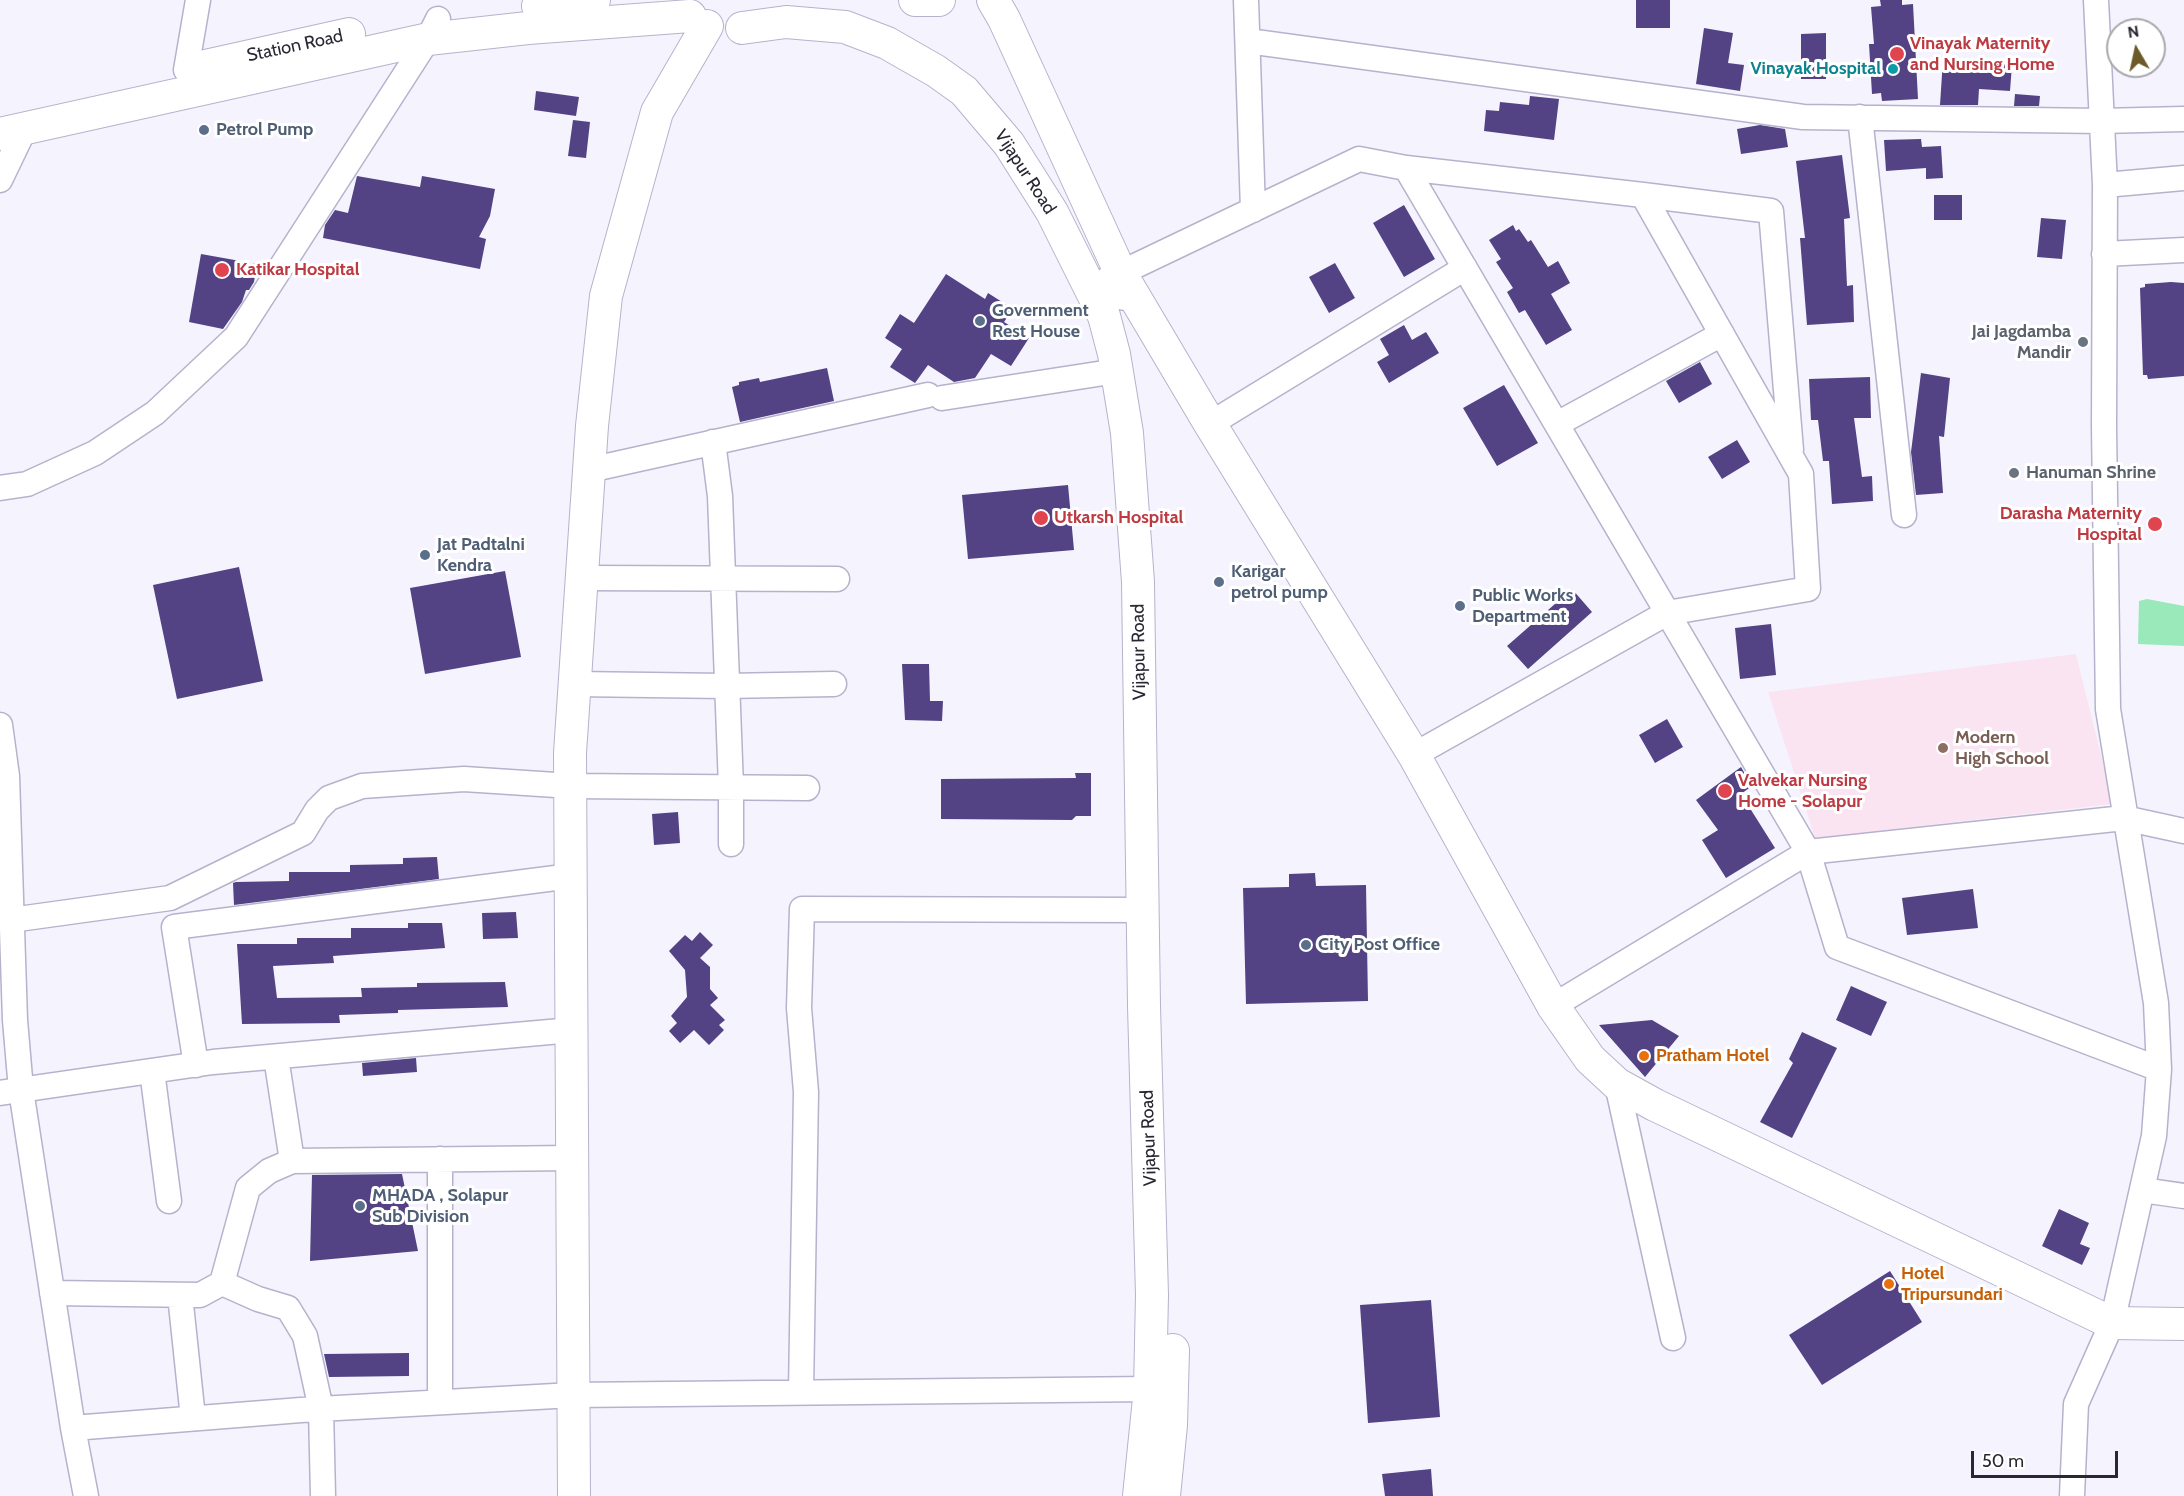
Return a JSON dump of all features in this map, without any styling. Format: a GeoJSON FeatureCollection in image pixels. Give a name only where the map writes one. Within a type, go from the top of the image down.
{"type":"FeatureCollection","features":[{"type":"Feature","properties":{"kind":"main road","name":"Station Road"},"geometry":{"type":"LineString","coordinates":[[8,126],[186,70],[276,49],[433,29],[594,0]]}},
{"type":"Feature","properties":{"kind":"main road"},"geometry":{"type":"LineString","coordinates":[[742,28],[759,21],[776,5],[807,0]]}},
{"type":"Feature","properties":{"kind":"main road"},"geometry":{"type":"LineString","coordinates":[[915,0],[939,0]]}},
{"type":"Feature","properties":{"kind":"main road","name":"Vijapur Road"},"geometry":{"type":"LineString","coordinates":[[993,0],[1004,19],[1121,274],[1148,435],[1156,578],[1162,923],[1173,1244],[1171,1425],[1164,1496]]}},
{"type":"Feature","properties":{"kind":"main road","name":"Vijapur Road"},"geometry":{"type":"LineString","coordinates":[[433,29],[528,28],[691,14],[725,30],[786,22],[845,27],[886,43],[936,71],[964,91],[1009,144],[1052,212],[1104,316],[1117,371],[1127,432],[1138,582],[1142,910],[1152,1271],[1150,1389],[1139,1496]]}},
{"type":"Feature","properties":{"kind":"main road"},"geometry":{"type":"LineString","coordinates":[[574,1496],[571,786],[574,684],[588,470],[606,296],[657,112],[691,14]]}},
{"type":"Feature","properties":{"kind":"main road"},"geometry":{"type":"LineString","coordinates":[[8,126],[433,29]]}},
{"type":"Feature","properties":{"kind":"main road"},"geometry":{"type":"LineString","coordinates":[[1121,274],[1210,424],[1414,755],[1553,1006],[1590,1059],[1617,1084],[1665,1110],[2112,1323],[2184,1324]]}},
{"type":"Feature","properties":{"kind":"street"},"geometry":{"type":"LineString","coordinates":[[186,70],[198,0]]}},
{"type":"Feature","properties":{"kind":"street"},"geometry":{"type":"LineString","coordinates":[[1246,0],[1253,210]]}},
{"type":"Feature","properties":{"kind":"street"},"geometry":{"type":"LineString","coordinates":[[2072,1496],[2076,1404],[2112,1323],[2154,1136],[2159,1069],[2156,1003],[2108,709],[2105,184],[2096,0]]}},
{"type":"Feature","properties":{"kind":"street"},"geometry":{"type":"LineString","coordinates":[[0,488],[27,484],[95,453],[155,413],[236,337],[433,29]]}},
{"type":"Feature","properties":{"kind":"street"},"geometry":{"type":"LineString","coordinates":[[1248,41],[1803,117],[2101,121],[2184,119]]}},
{"type":"Feature","properties":{"kind":"street"},"geometry":{"type":"LineString","coordinates":[[1860,117],[1904,515]]}},
{"type":"Feature","properties":{"kind":"street"},"geometry":{"type":"LineString","coordinates":[[0,180],[8,126]]}},
{"type":"Feature","properties":{"kind":"street"},"geometry":{"type":"LineString","coordinates":[[1090,287],[1359,159],[1406,168],[1771,211],[1792,458]]}},
{"type":"Feature","properties":{"kind":"street"},"geometry":{"type":"LineString","coordinates":[[1406,168],[1808,852],[1837,947],[2159,1069]]}},
{"type":"Feature","properties":{"kind":"street"},"geometry":{"type":"LineString","coordinates":[[2105,184],[2184,178]]}},
{"type":"Feature","properties":{"kind":"street"},"geometry":{"type":"LineString","coordinates":[[1414,755],[1667,613],[1808,588],[1801,474],[1643,195]]}},
{"type":"Feature","properties":{"kind":"street"},"geometry":{"type":"LineString","coordinates":[[2104,254],[2184,250]]}},
{"type":"Feature","properties":{"kind":"street"},"geometry":{"type":"LineString","coordinates":[[1210,424],[1465,268]]}},
{"type":"Feature","properties":{"kind":"street"},"geometry":{"type":"LineString","coordinates":[[1557,424],[1722,334]]}},
{"type":"Feature","properties":{"kind":"street"},"geometry":{"type":"LineString","coordinates":[[588,470],[935,396],[1117,371]]}},
{"type":"Feature","properties":{"kind":"street"},"geometry":{"type":"LineString","coordinates":[[713,442],[720,496],[725,686],[731,787],[730,844]]}},
{"type":"Feature","properties":{"kind":"street"},"geometry":{"type":"LineString","coordinates":[[582,578],[837,579]]}},
{"type":"Feature","properties":{"kind":"street"},"geometry":{"type":"LineString","coordinates":[[574,684],[725,686],[834,684]]}},
{"type":"Feature","properties":{"kind":"street"},"geometry":{"type":"LineString","coordinates":[[0,725],[4,776],[10,1091],[52,1293],[86,1496]]}},
{"type":"Feature","properties":{"kind":"street"},"geometry":{"type":"LineString","coordinates":[[7,905],[170,898],[303,833],[317,810],[329,798],[362,786],[464,778],[571,786],[807,788]]}},
{"type":"Feature","properties":{"kind":"street"},"geometry":{"type":"LineString","coordinates":[[1553,1006],[1808,852],[2124,818],[2184,831]]}},
{"type":"Feature","properties":{"kind":"street"},"geometry":{"type":"LineString","coordinates":[[196,1065],[174,927],[571,876]]}},
{"type":"Feature","properties":{"kind":"street"},"geometry":{"type":"LineString","coordinates":[[801,1392],[806,1092],[799,1008],[802,909],[1142,910]]}},
{"type":"Feature","properties":{"kind":"street"},"geometry":{"type":"LineString","coordinates":[[10,1091],[196,1065],[572,1030]]}},
{"type":"Feature","properties":{"kind":"street"},"geometry":{"type":"LineString","coordinates":[[276,1057],[292,1161]]}},
{"type":"Feature","properties":{"kind":"street"},"geometry":{"type":"LineString","coordinates":[[152,1071],[169,1202]]}},
{"type":"Feature","properties":{"kind":"street"},"geometry":{"type":"LineString","coordinates":[[1617,1084],[1673,1338]]}},
{"type":"Feature","properties":{"kind":"street"},"geometry":{"type":"LineString","coordinates":[[52,1293],[200,1295],[222,1283],[248,1188],[269,1172],[292,1161],[572,1158]]}},
{"type":"Feature","properties":{"kind":"street"},"geometry":{"type":"LineString","coordinates":[[440,1159],[440,1402]]}},
{"type":"Feature","properties":{"kind":"street"},"geometry":{"type":"LineString","coordinates":[[2142,1190],[2184,1196]]}},
{"type":"Feature","properties":{"kind":"street"},"geometry":{"type":"LineString","coordinates":[[222,1283],[258,1299],[288,1308],[305,1336],[321,1409],[323,1496]]}},
{"type":"Feature","properties":{"kind":"street"},"geometry":{"type":"LineString","coordinates":[[180,1295],[194,1418]]}},
{"type":"Feature","properties":{"kind":"street"},"geometry":{"type":"LineString","coordinates":[[73,1428],[321,1409],[573,1395],[1150,1389]]}},
{"type":"Feature","properties":{"kind":"shaded area","name":"Modern High School"},"geometry":{"type":"Polygon","coordinates":[[[2076,654],[2113,804],[1815,838],[1768,692],[2076,654]]]}},
{"type":"Feature","properties":{"kind":"green space"},"geometry":{"type":"Polygon","coordinates":[[[2147,599],[2184,606],[2184,646],[2138,644],[2139,601],[2147,599]]]}},
{"type":"Feature","properties":{"kind":"building"},"geometry":{"type":"Polygon","coordinates":[[[1636,0],[1670,0],[1670,28],[1636,28],[1636,0]]]}},
{"type":"Feature","properties":{"kind":"building","name":"Vinayak Hospital"},"geometry":{"type":"Polygon","coordinates":[[[1880,0],[1902,0],[1902,5],[1913,4],[1918,99],[1882,101],[1881,93],[1872,94],[1869,44],[1874,44],[1871,7],[1881,6],[1880,0]]]}},
{"type":"Feature","properties":{"kind":"building"},"geometry":{"type":"Polygon","coordinates":[[[1704,28],[1733,33],[1728,63],[1744,65],[1740,91],[1696,84],[1704,28]]]}},
{"type":"Feature","properties":{"kind":"building"},"geometry":{"type":"Polygon","coordinates":[[[1826,33],[1826,79],[1801,79],[1801,34],[1826,33]]]}},
{"type":"Feature","properties":{"kind":"building"},"geometry":{"type":"Polygon","coordinates":[[[1943,59],[2012,65],[2010,91],[1979,89],[1978,105],[1940,105],[1943,59]]]}},
{"type":"Feature","properties":{"kind":"building"},"geometry":{"type":"Polygon","coordinates":[[[536,91],[579,97],[576,116],[534,110],[536,91]]]}},
{"type":"Feature","properties":{"kind":"building"},"geometry":{"type":"Polygon","coordinates":[[[2015,94],[2040,96],[2039,106],[2014,106],[2015,94]]]}},
{"type":"Feature","properties":{"kind":"building"},"geometry":{"type":"Polygon","coordinates":[[[1530,96],[1559,99],[1554,140],[1484,131],[1486,110],[1499,111],[1500,102],[1529,105],[1530,96]]]}},
{"type":"Feature","properties":{"kind":"building"},"geometry":{"type":"Polygon","coordinates":[[[573,120],[590,122],[586,158],[568,156],[573,120]]]}},
{"type":"Feature","properties":{"kind":"building"},"geometry":{"type":"Polygon","coordinates":[[[1760,125],[1785,129],[1788,147],[1741,154],[1737,129],[1760,125]]]}},
{"type":"Feature","properties":{"kind":"building"},"geometry":{"type":"Polygon","coordinates":[[[1921,139],[1922,147],[1941,146],[1943,178],[1926,179],[1926,168],[1886,171],[1884,140],[1921,139]]]}},
{"type":"Feature","properties":{"kind":"building"},"geometry":{"type":"Polygon","coordinates":[[[1842,155],[1850,218],[1844,219],[1847,286],[1853,285],[1854,322],[1807,325],[1800,238],[1805,238],[1796,161],[1842,155]]]}},
{"type":"Feature","properties":{"kind":"building"},"geometry":{"type":"Polygon","coordinates":[[[357,176],[420,187],[422,176],[495,189],[490,216],[479,237],[486,239],[480,269],[323,238],[325,225],[335,210],[348,213],[357,176]]]}},
{"type":"Feature","properties":{"kind":"building"},"geometry":{"type":"Polygon","coordinates":[[[1934,195],[1962,195],[1962,220],[1934,220],[1934,195]]]}},
{"type":"Feature","properties":{"kind":"building"},"geometry":{"type":"Polygon","coordinates":[[[1404,205],[1435,259],[1404,277],[1373,223],[1404,205]]]}},
{"type":"Feature","properties":{"kind":"building"},"geometry":{"type":"Polygon","coordinates":[[[2041,218],[2066,220],[2062,259],[2037,257],[2041,218]]]}},
{"type":"Feature","properties":{"kind":"building"},"geometry":{"type":"Polygon","coordinates":[[[1513,225],[1516,231],[1519,229],[1528,242],[1531,240],[1548,267],[1558,261],[1570,283],[1551,294],[1572,330],[1546,345],[1525,310],[1519,313],[1507,292],[1513,288],[1496,262],[1501,259],[1489,240],[1513,225]]]}},
{"type":"Feature","properties":{"kind":"building"},"geometry":{"type":"Polygon","coordinates":[[[201,254],[257,264],[254,282],[249,290],[246,290],[242,302],[223,329],[189,322],[201,254]]]}},
{"type":"Feature","properties":{"kind":"building"},"geometry":{"type":"Polygon","coordinates":[[[1335,263],[1355,298],[1329,313],[1309,277],[1335,263]]]}},
{"type":"Feature","properties":{"kind":"building"},"geometry":{"type":"Polygon","coordinates":[[[946,274],[985,299],[988,293],[1013,309],[1004,322],[1029,338],[1011,366],[991,354],[975,378],[954,382],[928,365],[915,383],[890,367],[902,349],[885,338],[900,314],[914,323],[946,274]]]}},
{"type":"Feature","properties":{"kind":"building"},"geometry":{"type":"Polygon","coordinates":[[[2184,283],[2184,376],[2148,379],[2147,375],[2143,375],[2140,288],[2145,287],[2145,284],[2184,283]]]}},
{"type":"Feature","properties":{"kind":"building"},"geometry":{"type":"Polygon","coordinates":[[[1404,325],[1412,340],[1426,332],[1439,353],[1389,383],[1377,362],[1389,355],[1380,339],[1404,325]]]}},
{"type":"Feature","properties":{"kind":"building"},"geometry":{"type":"Polygon","coordinates":[[[1700,362],[1712,384],[1679,403],[1666,381],[1700,362]]]}},
{"type":"Feature","properties":{"kind":"building"},"geometry":{"type":"Polygon","coordinates":[[[827,368],[834,401],[740,422],[732,387],[739,385],[739,382],[759,378],[760,382],[827,368]]]}},
{"type":"Feature","properties":{"kind":"building"},"geometry":{"type":"Polygon","coordinates":[[[1921,373],[1950,378],[1944,437],[1939,436],[1943,493],[1916,495],[1911,452],[1921,373]]]}},
{"type":"Feature","properties":{"kind":"building"},"geometry":{"type":"Polygon","coordinates":[[[1870,377],[1871,418],[1854,418],[1862,477],[1872,476],[1873,501],[1832,504],[1829,461],[1823,461],[1818,420],[1811,420],[1809,379],[1870,377]]]}},
{"type":"Feature","properties":{"kind":"building"},"geometry":{"type":"Polygon","coordinates":[[[1504,385],[1538,443],[1497,466],[1463,408],[1504,385]]]}},
{"type":"Feature","properties":{"kind":"building"},"geometry":{"type":"Polygon","coordinates":[[[1737,440],[1750,462],[1722,479],[1708,457],[1737,440]]]}},
{"type":"Feature","properties":{"kind":"building"},"geometry":{"type":"Polygon","coordinates":[[[1068,485],[1074,550],[968,559],[962,495],[1068,485]]]}},
{"type":"Feature","properties":{"kind":"building"},"geometry":{"type":"Polygon","coordinates":[[[239,567],[263,681],[177,699],[153,585],[239,567]]]}},
{"type":"Feature","properties":{"kind":"building"},"geometry":{"type":"Polygon","coordinates":[[[505,571],[521,657],[425,674],[410,588],[505,571]]]}},
{"type":"Feature","properties":{"kind":"building"},"geometry":{"type":"Polygon","coordinates":[[[1572,589],[1592,612],[1528,669],[1507,646],[1572,589]]]}},
{"type":"Feature","properties":{"kind":"building"},"geometry":{"type":"Polygon","coordinates":[[[1771,624],[1776,675],[1740,679],[1735,628],[1771,624]]]}},
{"type":"Feature","properties":{"kind":"building"},"geometry":{"type":"Polygon","coordinates":[[[902,664],[929,664],[930,701],[943,701],[942,721],[905,720],[902,664]]]}},
{"type":"Feature","properties":{"kind":"building"},"geometry":{"type":"Polygon","coordinates":[[[1667,719],[1683,747],[1655,763],[1639,735],[1667,719]]]}},
{"type":"Feature","properties":{"kind":"building"},"geometry":{"type":"Polygon","coordinates":[[[1741,767],[1752,786],[1741,794],[1775,848],[1726,878],[1702,840],[1718,830],[1696,800],[1741,767]]]}},
{"type":"Feature","properties":{"kind":"building"},"geometry":{"type":"Polygon","coordinates":[[[1075,773],[1091,773],[1091,816],[1076,816],[1072,820],[941,819],[941,779],[1076,778],[1075,773]]]}},
{"type":"Feature","properties":{"kind":"building"},"geometry":{"type":"Polygon","coordinates":[[[678,812],[680,843],[654,845],[652,814],[678,812]]]}},
{"type":"Feature","properties":{"kind":"building"},"geometry":{"type":"Polygon","coordinates":[[[437,857],[439,879],[234,905],[233,883],[236,882],[289,881],[289,872],[350,872],[350,865],[403,864],[403,858],[437,857]]]}},
{"type":"Feature","properties":{"kind":"building","name":"City Post Office"},"geometry":{"type":"Polygon","coordinates":[[[1315,873],[1316,886],[1366,885],[1368,1001],[1246,1004],[1243,888],[1289,887],[1289,874],[1315,873]]]}},
{"type":"Feature","properties":{"kind":"building"},"geometry":{"type":"Polygon","coordinates":[[[1973,889],[1978,928],[1907,935],[1902,898],[1973,889]]]}},
{"type":"Feature","properties":{"kind":"building"},"geometry":{"type":"Polygon","coordinates":[[[516,912],[518,938],[483,939],[482,913],[516,912]]]}},
{"type":"Feature","properties":{"kind":"building"},"geometry":{"type":"Polygon","coordinates":[[[408,923],[442,923],[445,948],[333,956],[334,963],[273,966],[277,998],[362,997],[361,988],[417,987],[417,983],[505,982],[508,1007],[398,1010],[398,1013],[339,1015],[340,1023],[242,1024],[237,944],[297,944],[297,938],[351,938],[351,928],[408,928],[408,923]]]}},
{"type":"Feature","properties":{"kind":"building"},"geometry":{"type":"Polygon","coordinates":[[[700,932],[713,945],[700,958],[710,967],[710,989],[718,998],[710,1005],[725,1020],[719,1025],[724,1030],[709,1045],[694,1030],[680,1043],[669,1031],[677,1023],[671,1016],[687,997],[685,970],[669,951],[685,935],[692,941],[700,932]]]}},
{"type":"Feature","properties":{"kind":"building"},"geometry":{"type":"Polygon","coordinates":[[[1851,986],[1887,1002],[1871,1036],[1836,1020],[1851,986]]]}},
{"type":"Feature","properties":{"kind":"building","name":"Pratham Hotel"},"geometry":{"type":"Polygon","coordinates":[[[1652,1020],[1679,1036],[1645,1077],[1599,1025],[1652,1020]]]}},
{"type":"Feature","properties":{"kind":"building"},"geometry":{"type":"Polygon","coordinates":[[[1802,1032],[1837,1048],[1792,1138],[1760,1122],[1793,1063],[1789,1059],[1802,1032]]]}},
{"type":"Feature","properties":{"kind":"building"},"geometry":{"type":"Polygon","coordinates":[[[416,1058],[417,1072],[363,1076],[362,1063],[416,1058]]]}},
{"type":"Feature","properties":{"kind":"building","name":"MHADA , Solapur Sub Division"},"geometry":{"type":"Polygon","coordinates":[[[402,1174],[418,1251],[310,1261],[312,1175],[402,1174]]]}},
{"type":"Feature","properties":{"kind":"building"},"geometry":{"type":"Polygon","coordinates":[[[2059,1209],[2089,1223],[2080,1244],[2090,1248],[2082,1265],[2042,1246],[2059,1209]]]}},
{"type":"Feature","properties":{"kind":"building"},"geometry":{"type":"Polygon","coordinates":[[[1890,1271],[1922,1322],[1822,1385],[1789,1335],[1890,1271]]]}},
{"type":"Feature","properties":{"kind":"building"},"geometry":{"type":"Polygon","coordinates":[[[1431,1300],[1440,1417],[1368,1423],[1360,1305],[1431,1300]]]}},
{"type":"Feature","properties":{"kind":"building"},"geometry":{"type":"Polygon","coordinates":[[[409,1353],[409,1376],[329,1377],[324,1354],[409,1353]]]}},
{"type":"Feature","properties":{"kind":"building"},"geometry":{"type":"Polygon","coordinates":[[[1431,1469],[1433,1496],[1385,1496],[1382,1474],[1431,1469]]]}},
{"type":"Feature","properties":{"kind":"place","name":"Vinayak Maternity and Nursing Home"},"geometry":{"type":"Point","coordinates":[1897,54]}},
{"type":"Feature","properties":{"kind":"place","name":"Vinayak Hospital"},"geometry":{"type":"Point","coordinates":[1893,69]}},
{"type":"Feature","properties":{"kind":"place","name":"Petrol Pump"},"geometry":{"type":"Point","coordinates":[204,130]}},
{"type":"Feature","properties":{"kind":"place","name":"Katikar Hospital"},"geometry":{"type":"Point","coordinates":[222,270]}},
{"type":"Feature","properties":{"kind":"place","name":"Government Rest House"},"geometry":{"type":"Point","coordinates":[980,321]}},
{"type":"Feature","properties":{"kind":"place","name":"Jai Jagdamba Mandir"},"geometry":{"type":"Point","coordinates":[2083,342]}},
{"type":"Feature","properties":{"kind":"place","name":"Hanuman Shrine"},"geometry":{"type":"Point","coordinates":[2014,473]}},
{"type":"Feature","properties":{"kind":"place","name":"Utkarsh Hospital"},"geometry":{"type":"Point","coordinates":[1041,518]}},
{"type":"Feature","properties":{"kind":"place","name":"Darasha Maternity Hospital"},"geometry":{"type":"Point","coordinates":[2155,524]}},
{"type":"Feature","properties":{"kind":"place","name":"Jat Padtalni Kendra"},"geometry":{"type":"Point","coordinates":[425,555]}},
{"type":"Feature","properties":{"kind":"place","name":"Karigar petrol pump"},"geometry":{"type":"Point","coordinates":[1219,582]}},
{"type":"Feature","properties":{"kind":"place","name":"Public Works Department"},"geometry":{"type":"Point","coordinates":[1460,606]}},
{"type":"Feature","properties":{"kind":"place","name":"Modern High School"},"geometry":{"type":"Point","coordinates":[1943,748]}},
{"type":"Feature","properties":{"kind":"place","name":"Valvekar Nursing Home - Solapur"},"geometry":{"type":"Point","coordinates":[1725,791]}},
{"type":"Feature","properties":{"kind":"place","name":"City Post Office"},"geometry":{"type":"Point","coordinates":[1306,945]}},
{"type":"Feature","properties":{"kind":"place","name":"Pratham Hotel"},"geometry":{"type":"Point","coordinates":[1644,1056]}},
{"type":"Feature","properties":{"kind":"place","name":"MHADA , Solapur Sub Division"},"geometry":{"type":"Point","coordinates":[360,1206]}},
{"type":"Feature","properties":{"kind":"place","name":"Hotel Tripursundari"},"geometry":{"type":"Point","coordinates":[1889,1284]}}]}
